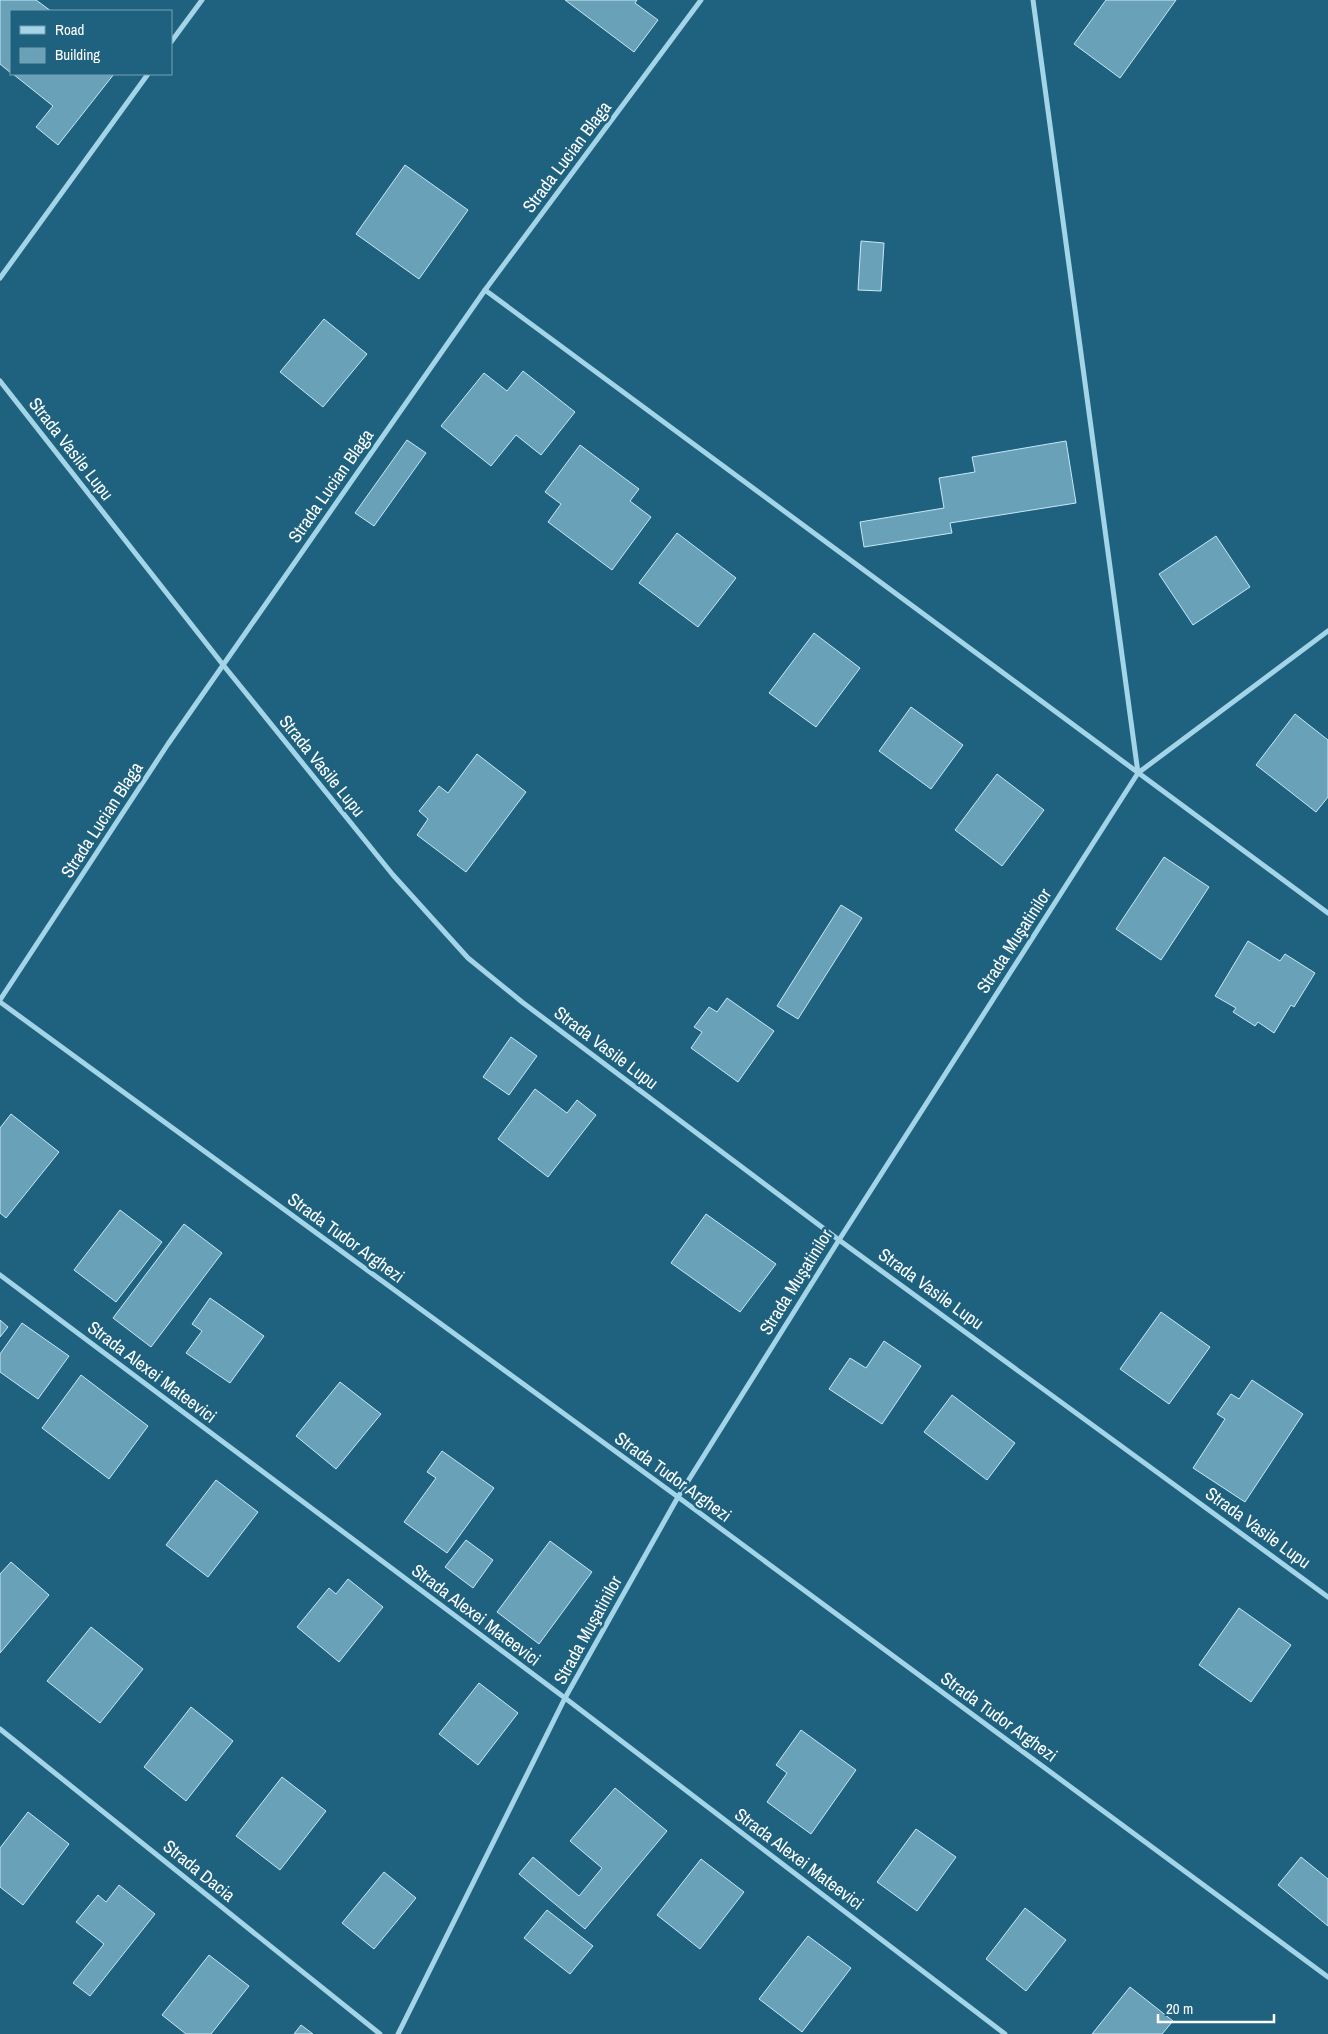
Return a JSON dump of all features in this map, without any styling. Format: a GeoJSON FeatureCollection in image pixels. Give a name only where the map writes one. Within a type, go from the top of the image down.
{"type":"FeatureCollection","features":[{"type":"Feature","properties":{"kind":"street"},"geometry":{"type":"LineString","coordinates":[[172,41],[202,0]]}},
{"type":"Feature","properties":{"kind":"street","name":"Strada Lucian Blaga"},"geometry":{"type":"LineString","coordinates":[[0,1001],[168,744],[485,290],[701,0]]}},
{"type":"Feature","properties":{"kind":"street"},"geometry":{"type":"LineString","coordinates":[[1032,0],[1138,773]]}},
{"type":"Feature","properties":{"kind":"street"},"geometry":{"type":"LineString","coordinates":[[0,278],[147,75]]}},
{"type":"Feature","properties":{"kind":"street"},"geometry":{"type":"LineString","coordinates":[[485,290],[1328,913]]}},
{"type":"Feature","properties":{"kind":"street","name":"Strada Vasile Lupu"},"geometry":{"type":"LineString","coordinates":[[0,381],[224,666],[393,875],[468,958],[522,1002],[839,1240],[1328,1597]]}},
{"type":"Feature","properties":{"kind":"street","name":"Strada Muşatinilor"},"geometry":{"type":"LineString","coordinates":[[398,2034],[565,1698],[678,1497],[839,1240],[1138,773],[1328,631]]}},
{"type":"Feature","properties":{"kind":"street","name":"Strada Tudor Arghezi"},"geometry":{"type":"LineString","coordinates":[[0,1001],[678,1497],[1328,1977]]}},
{"type":"Feature","properties":{"kind":"street","name":"Strada Alexei Mateevici"},"geometry":{"type":"LineString","coordinates":[[0,1275],[565,1698],[1005,2034]]}},
{"type":"Feature","properties":{"kind":"street","name":"Strada Dacia"},"geometry":{"type":"LineString","coordinates":[[0,1729],[380,2034]]}},
{"type":"Feature","properties":{"kind":"building"},"geometry":{"type":"Polygon","coordinates":[[[0,0],[36,0],[50,10],[10,10],[10,72],[0,64],[0,0]]]}},
{"type":"Feature","properties":{"kind":"building"},"geometry":{"type":"Polygon","coordinates":[[[565,0],[637,0],[635,3],[658,20],[634,52],[565,0]]]}},
{"type":"Feature","properties":{"kind":"building"},"geometry":{"type":"Polygon","coordinates":[[[1106,0],[1176,0],[1120,78],[1074,44],[1106,0]]]}},
{"type":"Feature","properties":{"kind":"building"},"geometry":{"type":"Polygon","coordinates":[[[14,75],[113,75],[58,145],[36,127],[53,106],[14,75]]]}},
{"type":"Feature","properties":{"kind":"building"},"geometry":{"type":"Polygon","coordinates":[[[405,165],[468,210],[419,279],[356,234],[405,165]]]}},
{"type":"Feature","properties":{"kind":"building"},"geometry":{"type":"Polygon","coordinates":[[[861,241],[884,243],[881,291],[858,290],[861,241]]]}},
{"type":"Feature","properties":{"kind":"building"},"geometry":{"type":"Polygon","coordinates":[[[324,319],[367,354],[323,407],[280,372],[324,319]]]}},
{"type":"Feature","properties":{"kind":"building"},"geometry":{"type":"Polygon","coordinates":[[[523,371],[575,412],[541,455],[516,435],[491,466],[441,426],[484,373],[507,391],[523,371]]]}},
{"type":"Feature","properties":{"kind":"building"},"geometry":{"type":"Polygon","coordinates":[[[407,440],[426,453],[374,526],[355,513],[407,440]]]}},
{"type":"Feature","properties":{"kind":"building"},"geometry":{"type":"Polygon","coordinates":[[[1066,441],[1076,503],[950,523],[952,533],[864,547],[860,522],[944,508],[939,478],[975,472],[972,457],[1066,441]]]}},
{"type":"Feature","properties":{"kind":"building"},"geometry":{"type":"Polygon","coordinates":[[[580,445],[639,489],[630,501],[651,517],[612,570],[548,522],[561,504],[545,492],[580,445]]]}},
{"type":"Feature","properties":{"kind":"building"},"geometry":{"type":"Polygon","coordinates":[[[677,533],[736,578],[698,627],[639,583],[677,533]]]}},
{"type":"Feature","properties":{"kind":"building"},"geometry":{"type":"Polygon","coordinates":[[[1216,536],[1250,587],[1193,625],[1159,574],[1216,536]]]}},
{"type":"Feature","properties":{"kind":"building"},"geometry":{"type":"Polygon","coordinates":[[[814,633],[860,668],[816,727],[769,693],[814,633]]]}},
{"type":"Feature","properties":{"kind":"building"},"geometry":{"type":"Polygon","coordinates":[[[911,707],[963,745],[931,789],[879,751],[911,707]]]}},
{"type":"Feature","properties":{"kind":"building"},"geometry":{"type":"Polygon","coordinates":[[[1295,714],[1328,740],[1328,797],[1316,812],[1256,765],[1295,714]]]}},
{"type":"Feature","properties":{"kind":"building"},"geometry":{"type":"Polygon","coordinates":[[[477,754],[526,792],[466,872],[417,835],[428,819],[419,811],[439,786],[448,793],[477,754]]]}},
{"type":"Feature","properties":{"kind":"building"},"geometry":{"type":"Polygon","coordinates":[[[997,774],[1044,810],[1002,866],[955,830],[997,774]]]}},
{"type":"Feature","properties":{"kind":"building"},"geometry":{"type":"Polygon","coordinates":[[[1164,857],[1209,887],[1161,960],[1116,929],[1164,857]]]}},
{"type":"Feature","properties":{"kind":"building"},"geometry":{"type":"Polygon","coordinates":[[[841,905],[862,918],[798,1019],[777,1006],[841,905]]]}},
{"type":"Feature","properties":{"kind":"building"},"geometry":{"type":"Polygon","coordinates":[[[1248,941],[1280,961],[1285,954],[1315,973],[1294,1007],[1291,1005],[1274,1033],[1258,1022],[1255,1026],[1233,1012],[1236,1008],[1215,996],[1248,941]]]}},
{"type":"Feature","properties":{"kind":"building"},"geometry":{"type":"Polygon","coordinates":[[[727,998],[774,1031],[738,1082],[691,1048],[702,1032],[694,1027],[709,1007],[717,1012],[727,998]]]}},
{"type":"Feature","properties":{"kind":"building"},"geometry":{"type":"Polygon","coordinates":[[[511,1037],[537,1056],[509,1095],[483,1077],[511,1037]]]}},
{"type":"Feature","properties":{"kind":"building"},"geometry":{"type":"Polygon","coordinates":[[[535,1089],[567,1113],[577,1100],[596,1115],[548,1177],[498,1139],[535,1089]]]}},
{"type":"Feature","properties":{"kind":"building"},"geometry":{"type":"Polygon","coordinates":[[[11,1114],[59,1152],[6,1218],[0,1213],[0,1128],[11,1114]]]}},
{"type":"Feature","properties":{"kind":"building"},"geometry":{"type":"Polygon","coordinates":[[[120,1210],[162,1242],[116,1302],[74,1270],[120,1210]]]}},
{"type":"Feature","properties":{"kind":"building"},"geometry":{"type":"Polygon","coordinates":[[[706,1214],[776,1264],[740,1312],[671,1263],[706,1214]]]}},
{"type":"Feature","properties":{"kind":"building"},"geometry":{"type":"Polygon","coordinates":[[[184,1224],[222,1253],[151,1347],[113,1318],[184,1224]]]}},
{"type":"Feature","properties":{"kind":"building"},"geometry":{"type":"Polygon","coordinates":[[[210,1298],[264,1336],[230,1383],[186,1353],[202,1331],[192,1324],[210,1298]]]}},
{"type":"Feature","properties":{"kind":"building"},"geometry":{"type":"Polygon","coordinates":[[[1161,1312],[1210,1347],[1169,1404],[1120,1369],[1161,1312]]]}},
{"type":"Feature","properties":{"kind":"building"},"geometry":{"type":"Polygon","coordinates":[[[0,1320],[8,1327],[0,1337],[0,1320]]]}},
{"type":"Feature","properties":{"kind":"building"},"geometry":{"type":"Polygon","coordinates":[[[22,1323],[69,1356],[38,1399],[0,1372],[0,1354],[22,1323]]]}},
{"type":"Feature","properties":{"kind":"building"},"geometry":{"type":"Polygon","coordinates":[[[884,1341],[921,1366],[882,1424],[829,1389],[850,1358],[866,1368],[884,1341]]]}},
{"type":"Feature","properties":{"kind":"building"},"geometry":{"type":"Polygon","coordinates":[[[81,1375],[148,1426],[109,1479],[42,1428],[81,1375]]]}},
{"type":"Feature","properties":{"kind":"building"},"geometry":{"type":"Polygon","coordinates":[[[1252,1380],[1303,1414],[1245,1502],[1193,1468],[1225,1419],[1217,1414],[1231,1394],[1239,1399],[1252,1380]]]}},
{"type":"Feature","properties":{"kind":"building"},"geometry":{"type":"Polygon","coordinates":[[[340,1382],[381,1414],[336,1469],[296,1436],[340,1382]]]}},
{"type":"Feature","properties":{"kind":"building"},"geometry":{"type":"Polygon","coordinates":[[[952,1395],[1015,1443],[987,1480],[924,1432],[952,1395]]]}},
{"type":"Feature","properties":{"kind":"building"},"geometry":{"type":"Polygon","coordinates":[[[442,1451],[494,1488],[447,1553],[404,1522],[436,1478],[427,1472],[442,1451]]]}},
{"type":"Feature","properties":{"kind":"building"},"geometry":{"type":"Polygon","coordinates":[[[216,1480],[258,1512],[208,1577],[166,1545],[216,1480]]]}},
{"type":"Feature","properties":{"kind":"building"},"geometry":{"type":"Polygon","coordinates":[[[466,1540],[493,1560],[473,1588],[445,1567],[466,1540]]]}},
{"type":"Feature","properties":{"kind":"building"},"geometry":{"type":"Polygon","coordinates":[[[550,1541],[592,1572],[539,1644],[497,1612],[550,1541]]]}},
{"type":"Feature","properties":{"kind":"building"},"geometry":{"type":"Polygon","coordinates":[[[11,1562],[49,1595],[0,1653],[0,1574],[11,1562]]]}},
{"type":"Feature","properties":{"kind":"building"},"geometry":{"type":"Polygon","coordinates":[[[348,1579],[383,1607],[339,1662],[297,1627],[329,1588],[336,1594],[348,1579]]]}},
{"type":"Feature","properties":{"kind":"building"},"geometry":{"type":"Polygon","coordinates":[[[1239,1608],[1291,1645],[1251,1702],[1199,1665],[1239,1608]]]}},
{"type":"Feature","properties":{"kind":"building"},"geometry":{"type":"Polygon","coordinates":[[[91,1627],[143,1669],[100,1723],[47,1681],[91,1627]]]}},
{"type":"Feature","properties":{"kind":"building"},"geometry":{"type":"Polygon","coordinates":[[[479,1683],[518,1713],[478,1765],[439,1734],[479,1683]]]}},
{"type":"Feature","properties":{"kind":"building"},"geometry":{"type":"Polygon","coordinates":[[[191,1707],[233,1741],[186,1801],[144,1767],[191,1707]]]}},
{"type":"Feature","properties":{"kind":"building"},"geometry":{"type":"Polygon","coordinates":[[[801,1730],[856,1770],[811,1834],[767,1802],[787,1773],[776,1765],[801,1730]]]}},
{"type":"Feature","properties":{"kind":"building"},"geometry":{"type":"Polygon","coordinates":[[[282,1777],[326,1811],[280,1870],[236,1836],[282,1777]]]}},
{"type":"Feature","properties":{"kind":"building"},"geometry":{"type":"Polygon","coordinates":[[[615,1788],[667,1831],[585,1929],[519,1874],[533,1857],[579,1896],[602,1868],[570,1841],[615,1788]]]}},
{"type":"Feature","properties":{"kind":"building"},"geometry":{"type":"Polygon","coordinates":[[[28,1812],[69,1844],[23,1905],[0,1887],[0,1848],[28,1812]]]}},
{"type":"Feature","properties":{"kind":"building"},"geometry":{"type":"Polygon","coordinates":[[[916,1829],[956,1857],[917,1911],[877,1882],[916,1829]]]}},
{"type":"Feature","properties":{"kind":"building"},"geometry":{"type":"Polygon","coordinates":[[[1301,1857],[1328,1879],[1328,1926],[1278,1885],[1301,1857]]]}},
{"type":"Feature","properties":{"kind":"building"},"geometry":{"type":"Polygon","coordinates":[[[701,1859],[744,1892],[700,1949],[657,1915],[701,1859]]]}},
{"type":"Feature","properties":{"kind":"building"},"geometry":{"type":"Polygon","coordinates":[[[384,1872],[416,1898],[374,1949],[342,1923],[384,1872]]]}},
{"type":"Feature","properties":{"kind":"building"},"geometry":{"type":"Polygon","coordinates":[[[119,1885],[155,1914],[90,1996],[73,1983],[104,1944],[76,1922],[98,1895],[106,1902],[119,1885]]]}},
{"type":"Feature","properties":{"kind":"building"},"geometry":{"type":"Polygon","coordinates":[[[1025,1908],[1066,1940],[1026,1991],[986,1959],[1025,1908]]]}},
{"type":"Feature","properties":{"kind":"building"},"geometry":{"type":"Polygon","coordinates":[[[547,1910],[593,1946],[570,1974],[524,1938],[547,1910]]]}},
{"type":"Feature","properties":{"kind":"building"},"geometry":{"type":"Polygon","coordinates":[[[808,1936],[851,1968],[802,2032],[759,1999],[808,1936]]]}},
{"type":"Feature","properties":{"kind":"building"},"geometry":{"type":"Polygon","coordinates":[[[209,1955],[249,1986],[211,2034],[186,2034],[162,2015],[209,1955]]]}},
{"type":"Feature","properties":{"kind":"building"},"geometry":{"type":"Polygon","coordinates":[[[1130,1987],[1173,2021],[1162,2034],[1092,2034],[1130,1987]]]}},
{"type":"Feature","properties":{"kind":"building"},"geometry":{"type":"Polygon","coordinates":[[[301,2025],[313,2034],[294,2034],[301,2025]]]}}]}
